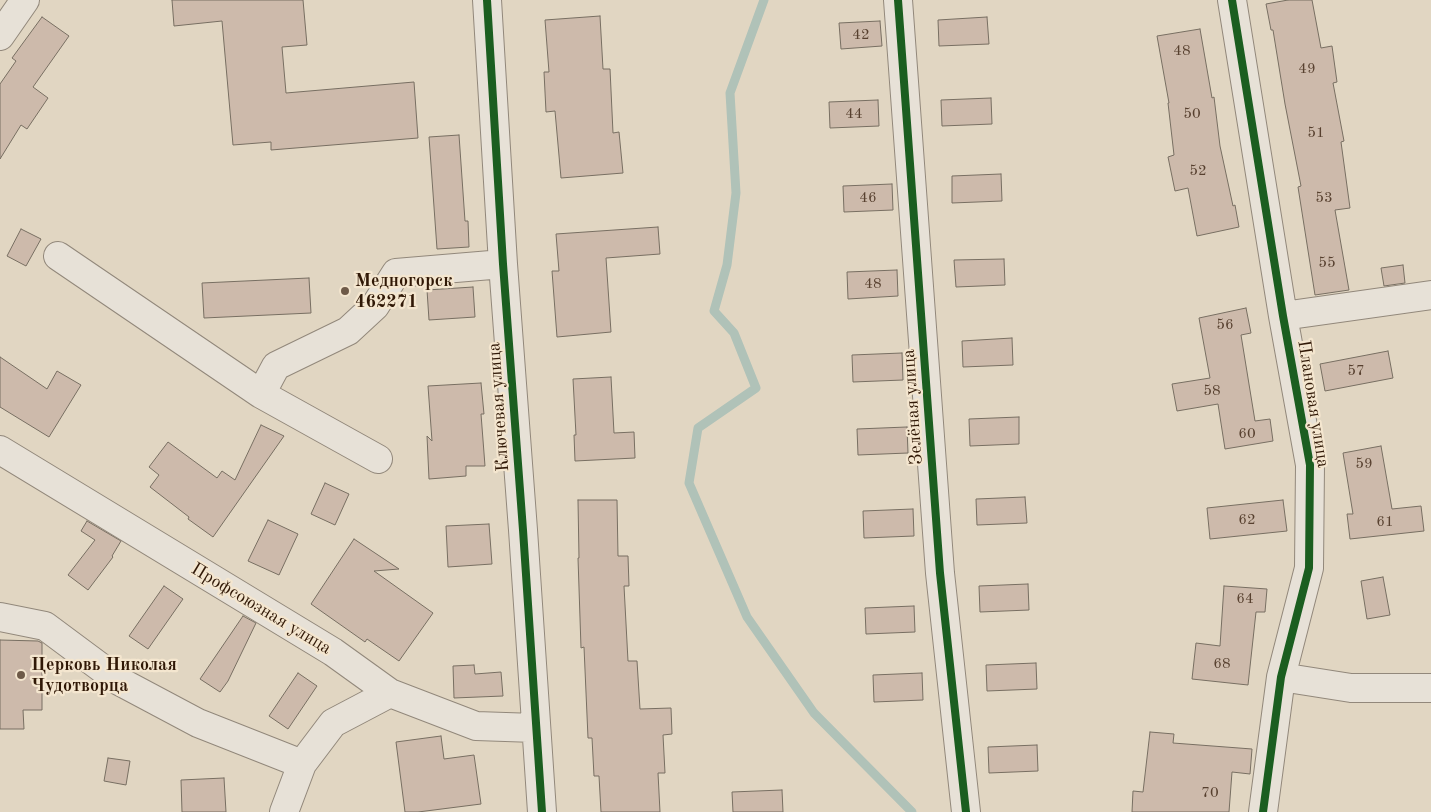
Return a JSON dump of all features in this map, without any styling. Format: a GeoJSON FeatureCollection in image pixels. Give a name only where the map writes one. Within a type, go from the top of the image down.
{"type":"FeatureCollection","features":[{"type":"Feature","properties":{"kind":"street"},"geometry":{"type":"LineString","coordinates":[[0,36],[25,0]]}},
{"type":"Feature","properties":{"kind":"street","name":"Ключевая улица"},"geometry":{"type":"LineString","coordinates":[[487,0],[503,264],[542,812]]}},
{"type":"Feature","properties":{"kind":"street","name":"Зелёная улица"},"geometry":{"type":"LineString","coordinates":[[898,0],[940,573],[966,812]]}},
{"type":"Feature","properties":{"kind":"street","name":"Плановая улица"},"geometry":{"type":"LineString","coordinates":[[1232,0],[1283,316],[1310,465],[1308,568],[1282,677],[1263,812]]}},
{"type":"Feature","properties":{"kind":"street"},"geometry":{"type":"LineString","coordinates":[[58,256],[261,394],[378,459]]}},
{"type":"Feature","properties":{"kind":"street"},"geometry":{"type":"LineString","coordinates":[[261,394],[276,366],[348,331],[375,306],[396,273],[503,264]]}},
{"type":"Feature","properties":{"kind":"street"},"geometry":{"type":"LineString","coordinates":[[1283,316],[1431,295]]}},
{"type":"Feature","properties":{"kind":"street","name":"Профсоюзная улица"},"geometry":{"type":"LineString","coordinates":[[0,450],[333,652],[390,693],[476,726],[535,728]]}},
{"type":"Feature","properties":{"kind":"street"},"geometry":{"type":"LineString","coordinates":[[0,617],[45,626],[119,681],[198,723],[302,764]]}},
{"type":"Feature","properties":{"kind":"street"},"geometry":{"type":"LineString","coordinates":[[1282,677],[1351,688],[1431,688]]}},
{"type":"Feature","properties":{"kind":"street"},"geometry":{"type":"LineString","coordinates":[[284,812],[302,764],[333,723],[390,693]]}},
{"type":"Feature","properties":{"kind":"building"},"geometry":{"type":"Polygon","coordinates":[[[172,0],[303,0],[307,45],[282,47],[286,93],[414,82],[418,138],[271,150],[271,142],[233,145],[222,21],[174,26],[172,0]]]}},
{"type":"Feature","properties":{"kind":"building"},"geometry":{"type":"Polygon","coordinates":[[[1288,0],[1312,0],[1321,48],[1332,46],[1337,82],[1333,83],[1344,141],[1341,142],[1350,208],[1335,210],[1349,290],[1315,295],[1298,187],[1301,186],[1273,30],[1271,30],[1266,4],[1288,0]]]}},
{"type":"Feature","properties":{"kind":"building"},"geometry":{"type":"Polygon","coordinates":[[[600,16],[603,69],[610,69],[613,133],[619,132],[623,173],[561,178],[555,111],[546,112],[544,72],[549,72],[545,20],[600,16]]]}},
{"type":"Feature","properties":{"kind":"building"},"geometry":{"type":"Polygon","coordinates":[[[42,17],[69,36],[33,87],[48,98],[27,129],[21,125],[0,159],[0,84],[16,61],[12,58],[42,17]]]}},
{"type":"Feature","properties":{"kind":"building"},"geometry":{"type":"Polygon","coordinates":[[[987,17],[989,44],[939,46],[938,20],[987,17]]]}},
{"type":"Feature","properties":{"kind":"building"},"geometry":{"type":"Polygon","coordinates":[[[880,21],[882,46],[841,49],[839,23],[880,21]]]}},
{"type":"Feature","properties":{"kind":"building"},"geometry":{"type":"Polygon","coordinates":[[[1200,29],[1212,98],[1214,97],[1220,146],[1239,227],[1197,236],[1188,188],[1175,191],[1168,157],[1174,155],[1169,103],[1157,36],[1200,29]]]}},
{"type":"Feature","properties":{"kind":"building"},"geometry":{"type":"Polygon","coordinates":[[[991,98],[992,124],[942,126],[941,100],[991,98]]]}},
{"type":"Feature","properties":{"kind":"building"},"geometry":{"type":"Polygon","coordinates":[[[878,100],[879,126],[830,128],[829,102],[878,100]]]}},
{"type":"Feature","properties":{"kind":"building"},"geometry":{"type":"Polygon","coordinates":[[[459,135],[465,221],[468,221],[469,247],[437,249],[429,137],[459,135]]]}},
{"type":"Feature","properties":{"kind":"building"},"geometry":{"type":"Polygon","coordinates":[[[1001,174],[1002,201],[952,203],[952,176],[1001,174]]]}},
{"type":"Feature","properties":{"kind":"building"},"geometry":{"type":"Polygon","coordinates":[[[892,184],[893,210],[844,212],[843,186],[892,184]]]}},
{"type":"Feature","properties":{"kind":"building"},"geometry":{"type":"Polygon","coordinates":[[[658,227],[660,254],[606,258],[611,332],[557,337],[552,271],[559,271],[556,234],[658,227]]]}},
{"type":"Feature","properties":{"kind":"building"},"geometry":{"type":"Polygon","coordinates":[[[21,229],[41,239],[26,266],[7,256],[21,229]]]}},
{"type":"Feature","properties":{"kind":"building"},"geometry":{"type":"Polygon","coordinates":[[[1004,259],[1005,285],[956,287],[954,260],[1004,259]]]}},
{"type":"Feature","properties":{"kind":"building"},"geometry":{"type":"Polygon","coordinates":[[[1403,265],[1405,283],[1384,286],[1381,268],[1403,265]]]}},
{"type":"Feature","properties":{"kind":"building"},"geometry":{"type":"Polygon","coordinates":[[[897,270],[898,296],[848,299],[847,272],[897,270]]]}},
{"type":"Feature","properties":{"kind":"building"},"geometry":{"type":"Polygon","coordinates":[[[309,278],[311,313],[204,318],[202,283],[309,278]]]}},
{"type":"Feature","properties":{"kind":"building"},"geometry":{"type":"Polygon","coordinates":[[[473,287],[475,317],[429,320],[427,290],[473,287]]]}},
{"type":"Feature","properties":{"kind":"building"},"geometry":{"type":"Polygon","coordinates":[[[1246,308],[1251,333],[1241,335],[1255,421],[1270,419],[1273,441],[1225,449],[1218,404],[1177,411],[1172,384],[1210,378],[1199,318],[1246,308]]]}},
{"type":"Feature","properties":{"kind":"building"},"geometry":{"type":"Polygon","coordinates":[[[1012,338],[1013,365],[963,367],[962,341],[1012,338]]]}},
{"type":"Feature","properties":{"kind":"building"},"geometry":{"type":"Polygon","coordinates":[[[1388,351],[1393,378],[1325,391],[1320,364],[1388,351]]]}},
{"type":"Feature","properties":{"kind":"building"},"geometry":{"type":"Polygon","coordinates":[[[902,353],[903,380],[853,382],[852,355],[902,353]]]}},
{"type":"Feature","properties":{"kind":"building"},"geometry":{"type":"Polygon","coordinates":[[[0,357],[47,389],[57,371],[81,385],[49,437],[0,407],[0,357]]]}},
{"type":"Feature","properties":{"kind":"building"},"geometry":{"type":"Polygon","coordinates":[[[611,377],[614,433],[634,432],[635,458],[575,461],[574,435],[576,435],[573,379],[611,377]]]}},
{"type":"Feature","properties":{"kind":"building"},"geometry":{"type":"Polygon","coordinates":[[[481,383],[484,414],[481,414],[485,466],[466,466],[466,476],[429,479],[427,436],[432,441],[428,386],[481,383]]]}},
{"type":"Feature","properties":{"kind":"building"},"geometry":{"type":"Polygon","coordinates":[[[1019,417],[1019,444],[970,446],[969,419],[1019,417]]]}},
{"type":"Feature","properties":{"kind":"building"},"geometry":{"type":"Polygon","coordinates":[[[261,425],[284,436],[213,537],[150,487],[159,475],[149,467],[168,442],[217,478],[222,471],[235,480],[261,425]]]}},
{"type":"Feature","properties":{"kind":"building"},"geometry":{"type":"Polygon","coordinates":[[[907,427],[908,453],[858,455],[857,429],[907,427]]]}},
{"type":"Feature","properties":{"kind":"building"},"geometry":{"type":"Polygon","coordinates":[[[1381,446],[1392,509],[1421,506],[1424,531],[1350,539],[1347,514],[1353,514],[1343,453],[1381,446]]]}},
{"type":"Feature","properties":{"kind":"building"},"geometry":{"type":"Polygon","coordinates":[[[325,483],[349,494],[335,525],[311,514],[325,483]]]}},
{"type":"Feature","properties":{"kind":"building"},"geometry":{"type":"Polygon","coordinates":[[[1025,497],[1027,523],[977,525],[976,499],[1025,497]]]}},
{"type":"Feature","properties":{"kind":"building"},"geometry":{"type":"Polygon","coordinates":[[[578,500],[617,500],[618,556],[628,556],[629,586],[624,586],[628,661],[637,661],[640,709],[671,708],[672,734],[663,735],[665,773],[658,773],[660,812],[601,812],[599,776],[594,776],[592,738],[588,738],[584,647],[581,648],[578,500]]]}},
{"type":"Feature","properties":{"kind":"building"},"geometry":{"type":"Polygon","coordinates":[[[1283,500],[1287,531],[1210,539],[1207,508],[1283,500]]]}},
{"type":"Feature","properties":{"kind":"building"},"geometry":{"type":"Polygon","coordinates":[[[913,509],[914,536],[864,538],[863,511],[913,509]]]}},
{"type":"Feature","properties":{"kind":"building"},"geometry":{"type":"Polygon","coordinates":[[[268,520],[298,534],[279,575],[248,561],[268,520]]]}},
{"type":"Feature","properties":{"kind":"building"},"geometry":{"type":"Polygon","coordinates":[[[87,521],[121,541],[113,557],[88,590],[68,575],[95,540],[81,531],[87,521]]]}},
{"type":"Feature","properties":{"kind":"building"},"geometry":{"type":"Polygon","coordinates":[[[489,524],[492,564],[448,567],[446,526],[489,524]]]}},
{"type":"Feature","properties":{"kind":"building"},"geometry":{"type":"Polygon","coordinates":[[[354,539],[399,569],[374,571],[433,613],[399,661],[367,639],[365,642],[311,604],[354,539]]]}},
{"type":"Feature","properties":{"kind":"building"},"geometry":{"type":"Polygon","coordinates":[[[1383,577],[1390,615],[1367,619],[1361,581],[1383,577]]]}},
{"type":"Feature","properties":{"kind":"building"},"geometry":{"type":"Polygon","coordinates":[[[1028,584],[1029,610],[980,612],[979,586],[1028,584]]]}},
{"type":"Feature","properties":{"kind":"building"},"geometry":{"type":"Polygon","coordinates":[[[164,586],[183,599],[148,649],[129,636],[164,586]]]}},
{"type":"Feature","properties":{"kind":"building"},"geometry":{"type":"Polygon","coordinates":[[[1224,586],[1267,589],[1265,612],[1256,612],[1248,685],[1192,679],[1196,643],[1220,646],[1224,586]]]}},
{"type":"Feature","properties":{"kind":"building"},"geometry":{"type":"Polygon","coordinates":[[[914,606],[915,632],[866,634],[865,608],[914,606]]]}},
{"type":"Feature","properties":{"kind":"building"},"geometry":{"type":"Polygon","coordinates":[[[243,616],[256,623],[228,681],[220,692],[200,679],[243,616]]]}},
{"type":"Feature","properties":{"kind":"building","name":"Церковь Николая Чудотворца"},"geometry":{"type":"Polygon","coordinates":[[[0,640],[38,641],[42,643],[42,710],[23,710],[24,729],[0,729],[0,640]]]}},
{"type":"Feature","properties":{"kind":"building"},"geometry":{"type":"Polygon","coordinates":[[[1036,663],[1037,689],[987,691],[986,665],[1036,663]]]}},
{"type":"Feature","properties":{"kind":"building"},"geometry":{"type":"Polygon","coordinates":[[[474,665],[475,674],[501,672],[503,696],[454,698],[453,666],[474,665]]]}},
{"type":"Feature","properties":{"kind":"building"},"geometry":{"type":"Polygon","coordinates":[[[298,673],[317,686],[288,729],[269,716],[298,673]]]}},
{"type":"Feature","properties":{"kind":"building"},"geometry":{"type":"Polygon","coordinates":[[[922,673],[923,700],[874,702],[873,675],[922,673]]]}},
{"type":"Feature","properties":{"kind":"building"},"geometry":{"type":"Polygon","coordinates":[[[1150,732],[1174,734],[1173,743],[1252,749],[1250,774],[1232,772],[1229,812],[1132,812],[1133,791],[1143,792],[1150,732]]]}},
{"type":"Feature","properties":{"kind":"building"},"geometry":{"type":"Polygon","coordinates":[[[441,736],[444,759],[474,755],[481,804],[405,812],[396,742],[441,736]]]}},
{"type":"Feature","properties":{"kind":"building"},"geometry":{"type":"Polygon","coordinates":[[[1037,745],[1038,771],[989,773],[988,747],[1037,745]]]}},
{"type":"Feature","properties":{"kind":"building"},"geometry":{"type":"Polygon","coordinates":[[[108,758],[130,761],[126,785],[104,781],[108,758]]]}},
{"type":"Feature","properties":{"kind":"building"},"geometry":{"type":"Polygon","coordinates":[[[224,778],[226,812],[182,812],[181,780],[224,778]]]}},
{"type":"Feature","properties":{"kind":"building"},"geometry":{"type":"Polygon","coordinates":[[[782,790],[783,812],[733,812],[732,792],[782,790]]]}},
{"type":"Feature","properties":{"kind":"waterway"},"geometry":{"type":"LineString","coordinates":[[764,0],[730,93],[736,193],[727,265],[714,311],[734,333],[756,388],[698,428],[689,483],[747,617],[814,713],[912,812]]}},
{"type":"Feature","properties":{"kind":"cycle path"},"geometry":{"type":"LineString","coordinates":[[487,0],[503,264],[542,812]]}},
{"type":"Feature","properties":{"kind":"cycle path"},"geometry":{"type":"LineString","coordinates":[[898,0],[940,573],[966,812]]}},
{"type":"Feature","properties":{"kind":"cycle path"},"geometry":{"type":"LineString","coordinates":[[1232,0],[1283,316],[1310,465],[1309,568],[1281,677],[1263,812]]}},
{"type":"Feature","properties":{"kind":"place","name":"Медногорск 462271"},"geometry":{"type":"Point","coordinates":[345,291]}},
{"type":"Feature","properties":{"kind":"place","name":"Церковь Николая Чудотворца"},"geometry":{"type":"Point","coordinates":[21,675]}}]}
